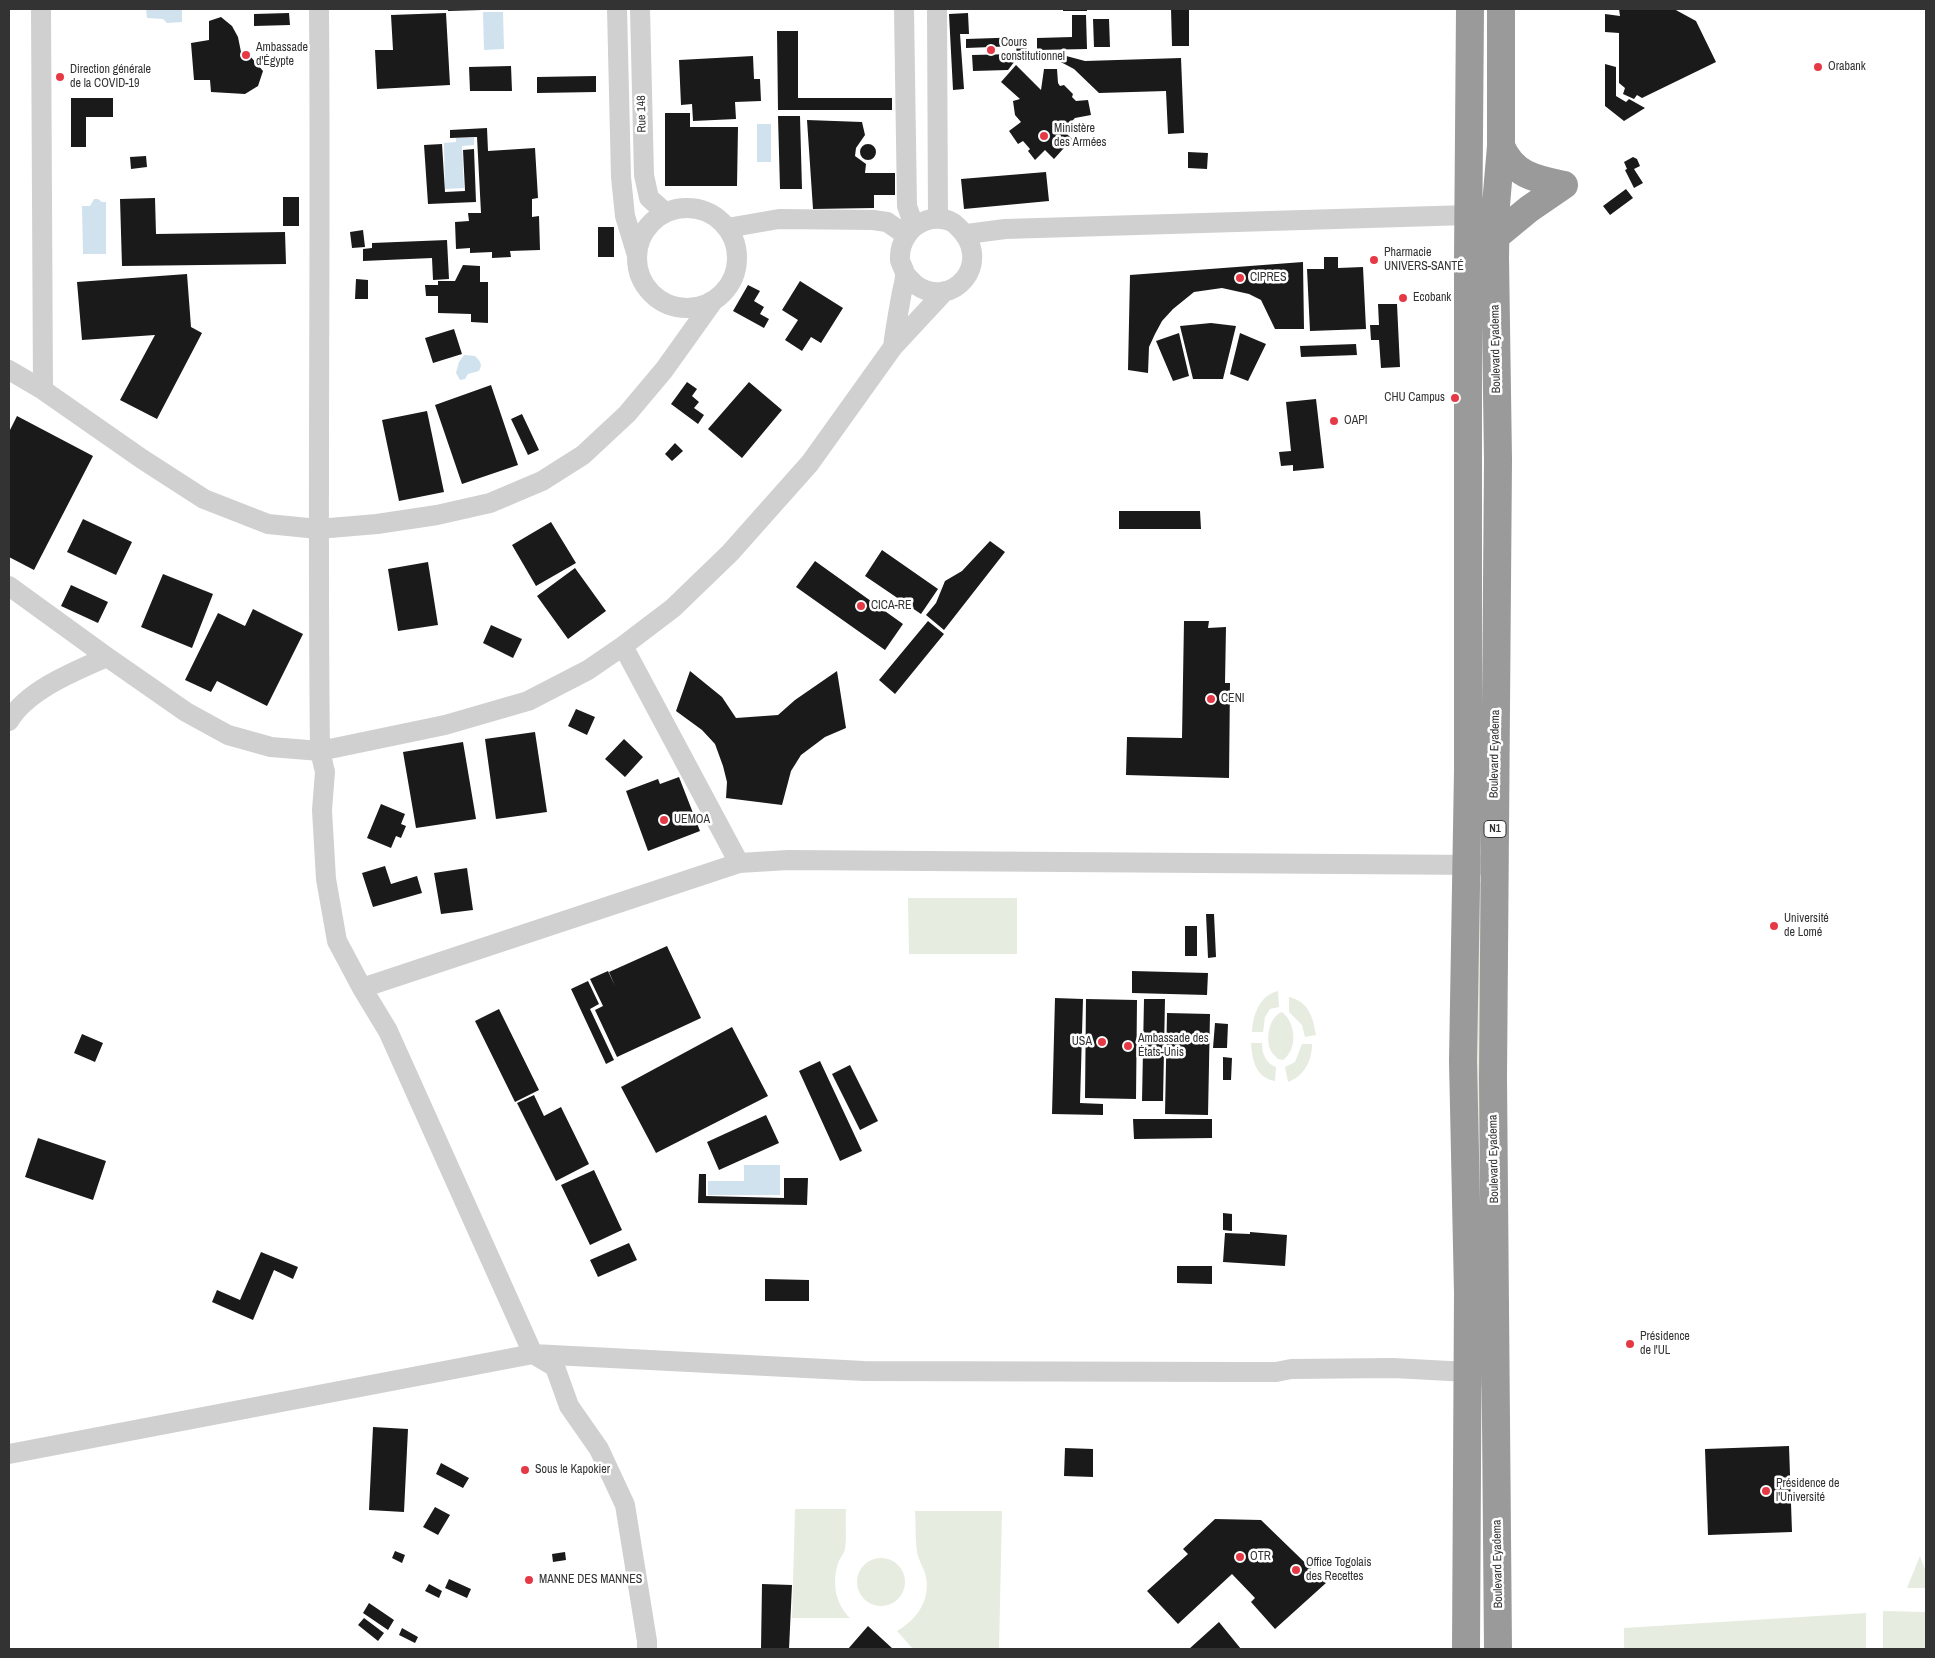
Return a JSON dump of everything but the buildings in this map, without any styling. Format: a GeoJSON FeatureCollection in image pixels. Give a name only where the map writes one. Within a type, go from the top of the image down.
{"type":"FeatureCollection","features":[{"type":"Feature","properties":{"kind":"highway","name":"N1"},"geometry":{"type":"LineString","coordinates":[[1466,1649],[1468,1372],[1463,1061],[1468,744],[1470,9]]}},
{"type":"Feature","properties":{"kind":"highway","name":"Boulevard Eyadema"},"geometry":{"type":"LineString","coordinates":[[1498,1649],[1493,1078],[1498,460],[1495,237],[1501,146],[1500,9]]}},
{"type":"Feature","properties":{"kind":"highway"},"geometry":{"type":"LineString","coordinates":[[1495,237],[1529,209],[1564,185],[1538,179],[1523,172],[1507,160],[1501,146]]}},
{"type":"Feature","properties":{"kind":"street"},"geometry":{"type":"LineString","coordinates":[[41,9],[44,390]]}},
{"type":"Feature","properties":{"kind":"street"},"geometry":{"type":"LineString","coordinates":[[319,9],[318,529],[320,751],[325,772],[322,810],[326,879],[337,941],[388,1031],[533,1354],[555,1366],[569,1406],[599,1449],[624,1505],[638,1582],[647,1649]]}},
{"type":"Feature","properties":{"kind":"street"},"geometry":{"type":"LineString","coordinates":[[617,9],[621,177],[625,216],[636,252],[637,266],[641,279],[649,291],[660,300],[673,306],[687,308],[701,306],[714,300]]}},
{"type":"Feature","properties":{"kind":"street","name":"Rue 148"},"geometry":{"type":"LineString","coordinates":[[640,9],[644,175],[649,198],[665,212]]}},
{"type":"Feature","properties":{"kind":"street"},"geometry":{"type":"LineString","coordinates":[[904,9],[907,206],[910,231]]}},
{"type":"Feature","properties":{"kind":"street"},"geometry":{"type":"LineString","coordinates":[[937,9],[938,218]]}},
{"type":"Feature","properties":{"kind":"street"},"geometry":{"type":"LineString","coordinates":[[967,234],[1005,230],[1468,215],[1496,205]]}},
{"type":"Feature","properties":{"kind":"street"},"geometry":{"type":"LineString","coordinates":[[9,370],[44,390],[142,459],[204,499],[268,524],[318,529],[377,524],[437,515],[490,503],[542,481],[583,455],[627,414],[664,370],[714,300],[732,280],[736,267],[737,253],[734,240],[727,228],[718,218],[705,211],[692,208],[678,208],[665,212],[651,222],[641,235],[636,252]]}},
{"type":"Feature","properties":{"kind":"street"},"geometry":{"type":"LineString","coordinates":[[938,218],[954,223],[967,234],[972,245],[974,257],[965,279],[956,287],[945,291],[930,291],[916,285],[905,274],[900,261],[901,248],[910,231],[926,220],[938,218]]}},
{"type":"Feature","properties":{"kind":"street"},"geometry":{"type":"LineString","coordinates":[[727,228],[779,219],[873,220],[887,222],[910,231]]}},
{"type":"Feature","properties":{"kind":"street"},"geometry":{"type":"LineString","coordinates":[[893,346],[905,274]]}},
{"type":"Feature","properties":{"kind":"street"},"geometry":{"type":"LineString","coordinates":[[9,586],[107,658],[186,712],[228,735],[271,747],[320,751],[446,725],[528,701],[588,670],[673,608],[736,546],[810,463],[893,346],[945,291]]}},
{"type":"Feature","properties":{"kind":"street"},"geometry":{"type":"LineString","coordinates":[[623,646],[739,863]]}},
{"type":"Feature","properties":{"kind":"street"},"geometry":{"type":"LineString","coordinates":[[9,720],[14,711],[36,694],[72,673],[107,658]]}},
{"type":"Feature","properties":{"kind":"street"},"geometry":{"type":"LineString","coordinates":[[362,988],[739,863],[798,860],[1494,865]]}},
{"type":"Feature","properties":{"kind":"street"},"geometry":{"type":"LineString","coordinates":[[9,1454],[533,1354],[864,1371],[1267,1372],[1291,1369],[1393,1368],[1468,1372],[1496,1381]]}},
{"type":"Feature","properties":{"kind":"shaded area"},"geometry":{"type":"Polygon","coordinates":[[[1479,882],[1482,883],[1480,1198],[1482,1327],[1472,1167],[1479,882]]]}},
{"type":"Feature","properties":{"kind":"shaded area"},"geometry":{"type":"Polygon","coordinates":[[[908,898],[1017,898],[1017,954],[909,954],[908,898]]]}},
{"type":"Feature","properties":{"kind":"shaded area"},"geometry":{"type":"Polygon","coordinates":[[[1278,991],[1279,1007],[1270,1009],[1265,1017],[1263,1032],[1252,1032],[1256,1012],[1262,1001],[1278,991]]]}},
{"type":"Feature","properties":{"kind":"shaded area"},"geometry":{"type":"Polygon","coordinates":[[[1289,997],[1296,999],[1306,1006],[1316,1035],[1305,1037],[1302,1025],[1289,1012],[1289,997]]]}},
{"type":"Feature","properties":{"kind":"shaded area"},"geometry":{"type":"Polygon","coordinates":[[[1282,1012],[1290,1023],[1293,1036],[1291,1049],[1283,1060],[1278,1059],[1271,1051],[1268,1039],[1271,1023],[1282,1012]]]}},
{"type":"Feature","properties":{"kind":"shaded area"},"geometry":{"type":"Polygon","coordinates":[[[1251,1043],[1262,1043],[1265,1057],[1269,1063],[1276,1067],[1275,1081],[1263,1076],[1259,1072],[1252,1056],[1251,1043]]]}},
{"type":"Feature","properties":{"kind":"shaded area"},"geometry":{"type":"Polygon","coordinates":[[[1302,1044],[1312,1044],[1309,1062],[1299,1076],[1288,1082],[1285,1067],[1295,1062],[1302,1044]]]}},
{"type":"Feature","properties":{"kind":"shaded area"},"geometry":{"type":"Polygon","coordinates":[[[795,1509],[846,1509],[845,1549],[836,1570],[835,1585],[841,1606],[850,1618],[792,1618],[795,1509]]]}},
{"type":"Feature","properties":{"kind":"shaded area"},"geometry":{"type":"Polygon","coordinates":[[[915,1511],[1002,1511],[999,1649],[913,1649],[897,1631],[917,1614],[922,1607],[927,1591],[925,1573],[917,1551],[915,1511]]]}},
{"type":"Feature","properties":{"kind":"shaded area"},"geometry":{"type":"Polygon","coordinates":[[[1920,1556],[1926,1572],[1926,1588],[1907,1588],[1920,1556]]]}},
{"type":"Feature","properties":{"kind":"shaded area"},"geometry":{"type":"Polygon","coordinates":[[[876,1558],[886,1558],[898,1565],[905,1577],[905,1587],[898,1599],[886,1606],[876,1606],[868,1602],[861,1595],[857,1587],[857,1577],[861,1569],[868,1562],[876,1558]]]}},
{"type":"Feature","properties":{"kind":"shaded area"},"geometry":{"type":"Polygon","coordinates":[[[1883,1611],[1926,1612],[1926,1649],[1883,1649],[1883,1611]]]}},
{"type":"Feature","properties":{"kind":"shaded area"},"geometry":{"type":"Polygon","coordinates":[[[1866,1613],[1866,1649],[1624,1649],[1624,1628],[1866,1613]]]}},
{"type":"Feature","properties":{"kind":"water"},"geometry":{"type":"Polygon","coordinates":[[[146,9],[182,9],[182,22],[167,23],[163,19],[147,18],[146,9]]]}},
{"type":"Feature","properties":{"kind":"water"},"geometry":{"type":"Polygon","coordinates":[[[483,12],[503,12],[504,49],[484,50],[483,12]]]}},
{"type":"Feature","properties":{"kind":"water"},"geometry":{"type":"Polygon","coordinates":[[[757,124],[771,124],[771,162],[757,162],[757,124]]]}},
{"type":"Feature","properties":{"kind":"water"},"geometry":{"type":"Polygon","coordinates":[[[456,138],[474,138],[474,145],[462,146],[464,188],[445,189],[444,143],[456,142],[456,138]]]}},
{"type":"Feature","properties":{"kind":"water"},"geometry":{"type":"Polygon","coordinates":[[[94,199],[106,202],[106,254],[83,254],[82,206],[90,206],[94,199]]]}},
{"type":"Feature","properties":{"kind":"water"},"geometry":{"type":"Polygon","coordinates":[[[464,355],[475,356],[480,361],[481,366],[479,371],[468,374],[465,379],[460,380],[456,373],[459,362],[464,355]]]}},
{"type":"Feature","properties":{"kind":"water"},"geometry":{"type":"Polygon","coordinates":[[[744,1165],[780,1165],[780,1195],[708,1195],[708,1181],[744,1181],[744,1165]]]}},
{"type":"Feature","properties":{"kind":"place","name":"Cours constitutionnel"},"geometry":{"type":"Point","coordinates":[991,50]}},
{"type":"Feature","properties":{"kind":"place","name":"Ambassade d'Égypte"},"geometry":{"type":"Point","coordinates":[246,55]}},
{"type":"Feature","properties":{"kind":"place","name":"Orabank"},"geometry":{"type":"Point","coordinates":[1818,67]}},
{"type":"Feature","properties":{"kind":"place","name":"Direction générale de la COVID-19"},"geometry":{"type":"Point","coordinates":[60,77]}},
{"type":"Feature","properties":{"kind":"place","name":"Ministère des Armées"},"geometry":{"type":"Point","coordinates":[1044,136]}},
{"type":"Feature","properties":{"kind":"place","name":"Pharmacie UNIVERS-SANTÉ"},"geometry":{"type":"Point","coordinates":[1374,260]}},
{"type":"Feature","properties":{"kind":"place","name":"CIPRES"},"geometry":{"type":"Point","coordinates":[1240,278]}},
{"type":"Feature","properties":{"kind":"place","name":"Ecobank"},"geometry":{"type":"Point","coordinates":[1403,298]}},
{"type":"Feature","properties":{"kind":"place","name":"CHU Campus"},"geometry":{"type":"Point","coordinates":[1455,398]}},
{"type":"Feature","properties":{"kind":"place","name":"OAPI"},"geometry":{"type":"Point","coordinates":[1334,421]}},
{"type":"Feature","properties":{"kind":"place","name":"CICA-RE"},"geometry":{"type":"Point","coordinates":[861,606]}},
{"type":"Feature","properties":{"kind":"place","name":"CENI"},"geometry":{"type":"Point","coordinates":[1211,699]}},
{"type":"Feature","properties":{"kind":"place","name":"UEMOA"},"geometry":{"type":"Point","coordinates":[664,820]}},
{"type":"Feature","properties":{"kind":"place","name":"Université de Lomé"},"geometry":{"type":"Point","coordinates":[1774,926]}},
{"type":"Feature","properties":{"kind":"place","name":"USA"},"geometry":{"type":"Point","coordinates":[1102,1042]}},
{"type":"Feature","properties":{"kind":"place","name":"Ambassade des États-Unis"},"geometry":{"type":"Point","coordinates":[1128,1046]}},
{"type":"Feature","properties":{"kind":"place","name":"Présidence de l'UL"},"geometry":{"type":"Point","coordinates":[1630,1344]}},
{"type":"Feature","properties":{"kind":"place","name":"Sous le Kapokier"},"geometry":{"type":"Point","coordinates":[525,1470]}},
{"type":"Feature","properties":{"kind":"place","name":"Présidence de l'Université"},"geometry":{"type":"Point","coordinates":[1766,1491]}},
{"type":"Feature","properties":{"kind":"place","name":"OTR"},"geometry":{"type":"Point","coordinates":[1240,1557]}},
{"type":"Feature","properties":{"kind":"place","name":"Office Togolais des Recettes"},"geometry":{"type":"Point","coordinates":[1296,1570]}},
{"type":"Feature","properties":{"kind":"place","name":"MANNE DES MANNES"},"geometry":{"type":"Point","coordinates":[529,1580]}}]}
